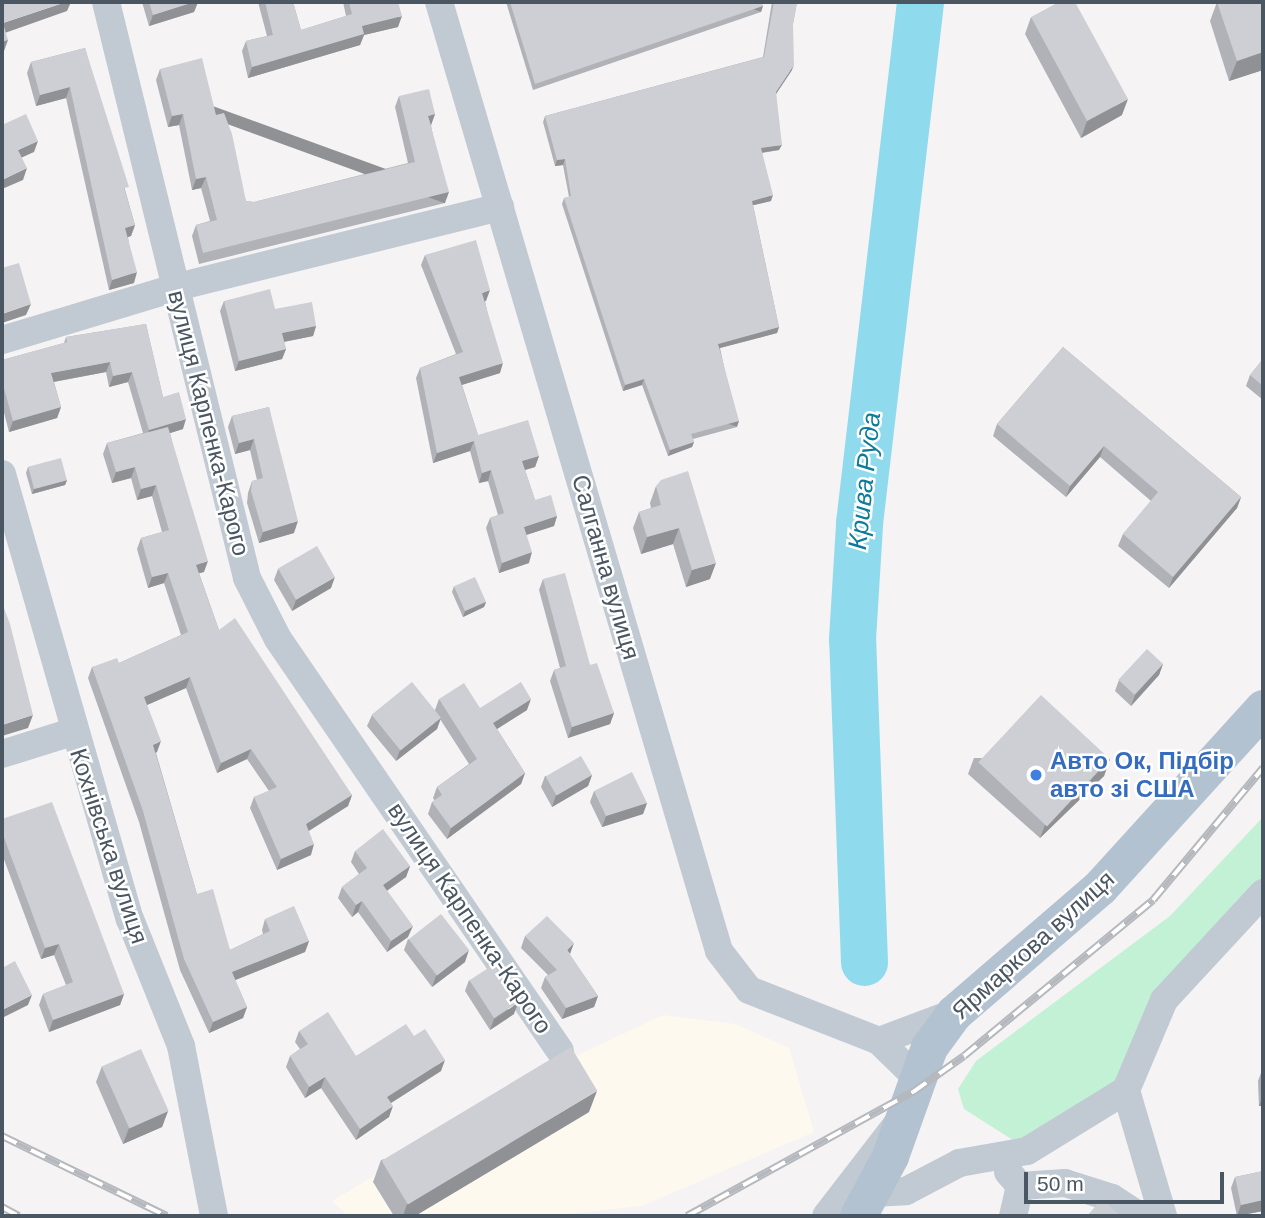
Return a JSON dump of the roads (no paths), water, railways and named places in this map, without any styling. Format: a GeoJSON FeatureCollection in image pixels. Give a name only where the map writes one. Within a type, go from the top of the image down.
{"type":"FeatureCollection","features":[{"type":"Feature","properties":{"kind":"main road","name":"Ярмаркова вулиця"},"geometry":{"type":"LineString","coordinates":[[865,1205],[907,1113],[916,1077],[954,1013],[1100,887],[1263,708]]}},
{"type":"Feature","properties":{"kind":"street","name":"вулиця Карпенка-Карого"},"geometry":{"type":"LineString","coordinates":[[106,2],[177,287],[228,517],[247,578],[278,639],[560,1051]]}},
{"type":"Feature","properties":{"kind":"street","name":"Салганна вулиця"},"geometry":{"type":"LineString","coordinates":[[439,2],[719,951],[734,977],[770,1003],[879,1041],[916,1077]]}},
{"type":"Feature","properties":{"kind":"street"},"geometry":{"type":"LineString","coordinates":[[2,340],[177,287],[500,207]]}},
{"type":"Feature","properties":{"kind":"street","name":"Кохнівська вулиця"},"geometry":{"type":"LineString","coordinates":[[2,474],[72,732],[130,919],[181,1046],[214,1216]]}},
{"type":"Feature","properties":{"kind":"street"},"geometry":{"type":"LineString","coordinates":[[2,754],[72,732]]}},
{"type":"Feature","properties":{"kind":"street"},"geometry":{"type":"LineString","coordinates":[[865,1205],[906,1191],[959,1163],[1027,1151],[1126,1090],[1164,1000],[1263,894]]}},
{"type":"Feature","properties":{"kind":"street"},"geometry":{"type":"LineString","coordinates":[[879,1041],[954,1013]]}},
{"type":"Feature","properties":{"kind":"street"},"geometry":{"type":"LineString","coordinates":[[1126,1090],[1163,1216]]}},
{"type":"Feature","properties":{"kind":"street"},"geometry":{"type":"LineString","coordinates":[[827,1216],[907,1113]]}},
{"type":"Feature","properties":{"kind":"street"},"geometry":{"type":"LineString","coordinates":[[995,1156],[1020,1186]]}},
{"type":"Feature","properties":{"kind":"street"},"geometry":{"type":"LineString","coordinates":[[1020,1186],[1065,1183],[1112,1198],[1140,1216]]}},
{"type":"Feature","properties":{"kind":"street"},"geometry":{"type":"LineString","coordinates":[[1013,1216],[1020,1186]]}},
{"type":"Feature","properties":{"kind":"waterway","name":"Крива Руда"},"geometry":{"type":"LineString","coordinates":[[864,962],[852,639],[859,523],[920,2]]}},
{"type":"Feature","properties":{"kind":"railway"},"geometry":{"type":"LineString","coordinates":[[687,1216],[913,1092],[964,1056],[1153,900],[1263,768]]}},
{"type":"Feature","properties":{"kind":"railway"},"geometry":{"type":"LineString","coordinates":[[2,1136],[167,1216]]}},
{"type":"Feature","properties":{"kind":"railway"},"geometry":{"type":"LineString","coordinates":[[2,1207],[19,1216]]}},
{"type":"Feature","properties":{"kind":"place","name":"Авто Ок, Підбір авто зі США"},"geometry":{"type":"Point","coordinates":[1036,775]}}]}
